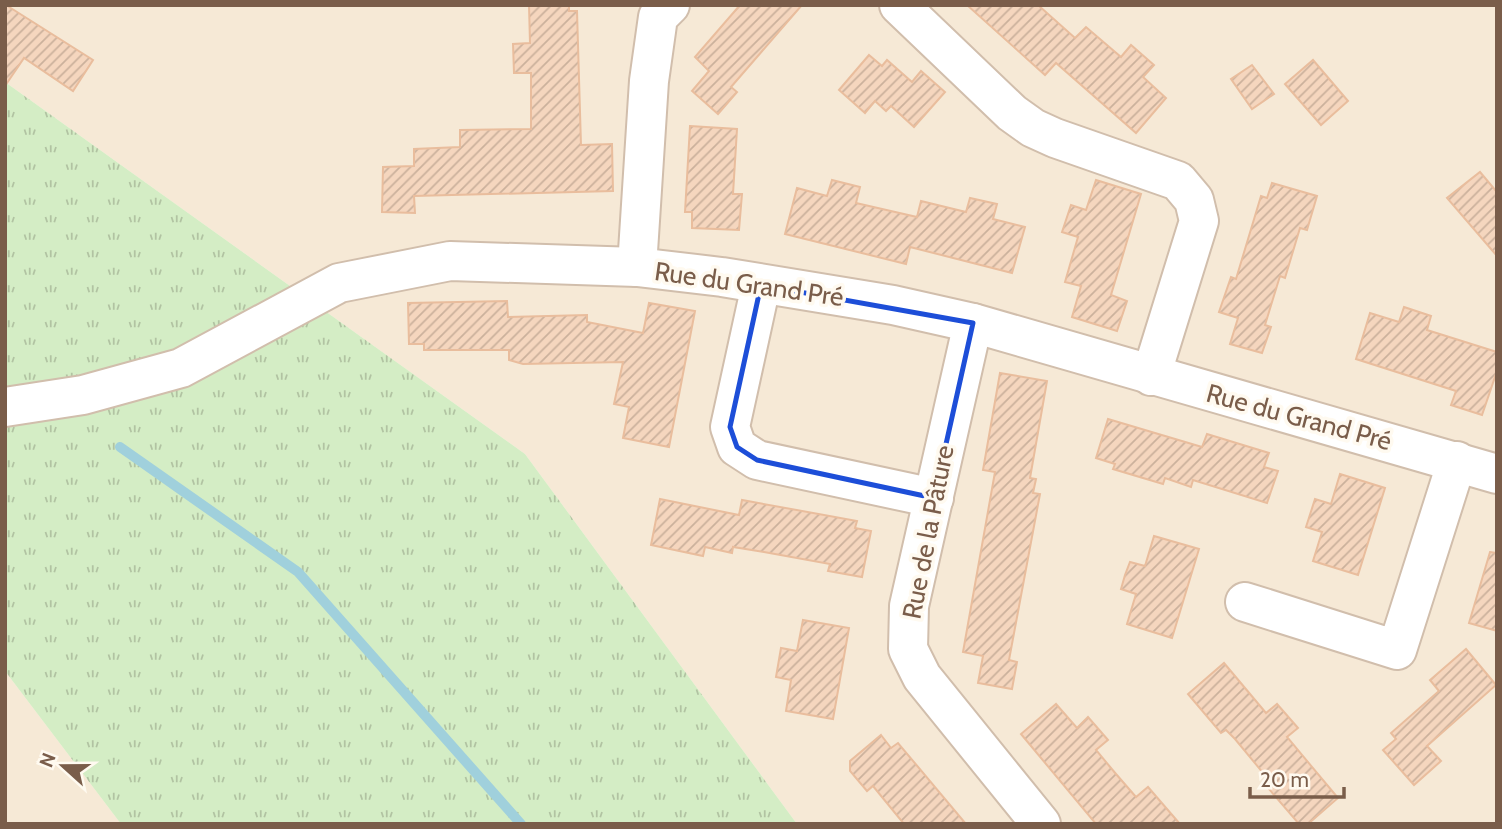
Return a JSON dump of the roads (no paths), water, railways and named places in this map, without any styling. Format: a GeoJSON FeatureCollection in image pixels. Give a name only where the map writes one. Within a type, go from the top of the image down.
{"type":"FeatureCollection","features":[{"type":"Feature","properties":{"kind":"street"},"geometry":{"type":"LineString","coordinates":[[637,267],[649,81],[658,17],[670,5]]}},
{"type":"Feature","properties":{"kind":"street"},"geometry":{"type":"LineString","coordinates":[[900,5],[1012,113],[1032,128],[1178,181],[1194,200],[1199,221],[1151,376]]}},
{"type":"Feature","properties":{"kind":"street","name":"Rue du Grand Pré"},"geometry":{"type":"LineString","coordinates":[[5,407],[83,395],[181,368],[339,283],[450,261],[637,267],[893,305],[973,323],[1497,474]]}},
{"type":"Feature","properties":{"kind":"street"},"geometry":{"type":"LineString","coordinates":[[761,285],[730,427],[737,447],[757,460],[934,498]]}},
{"type":"Feature","properties":{"kind":"street","name":"Rue de la Pâture"},"geometry":{"type":"LineString","coordinates":[[973,323],[909,606],[908,649],[922,677],[1041,824]]}},
{"type":"Feature","properties":{"kind":"street"},"geometry":{"type":"LineString","coordinates":[[1245,603],[1397,650],[1458,461]]}},
{"type":"Feature","properties":{"kind":"waterway"},"geometry":{"type":"LineString","coordinates":[[120,447],[298,572],[521,824]]}}]}
